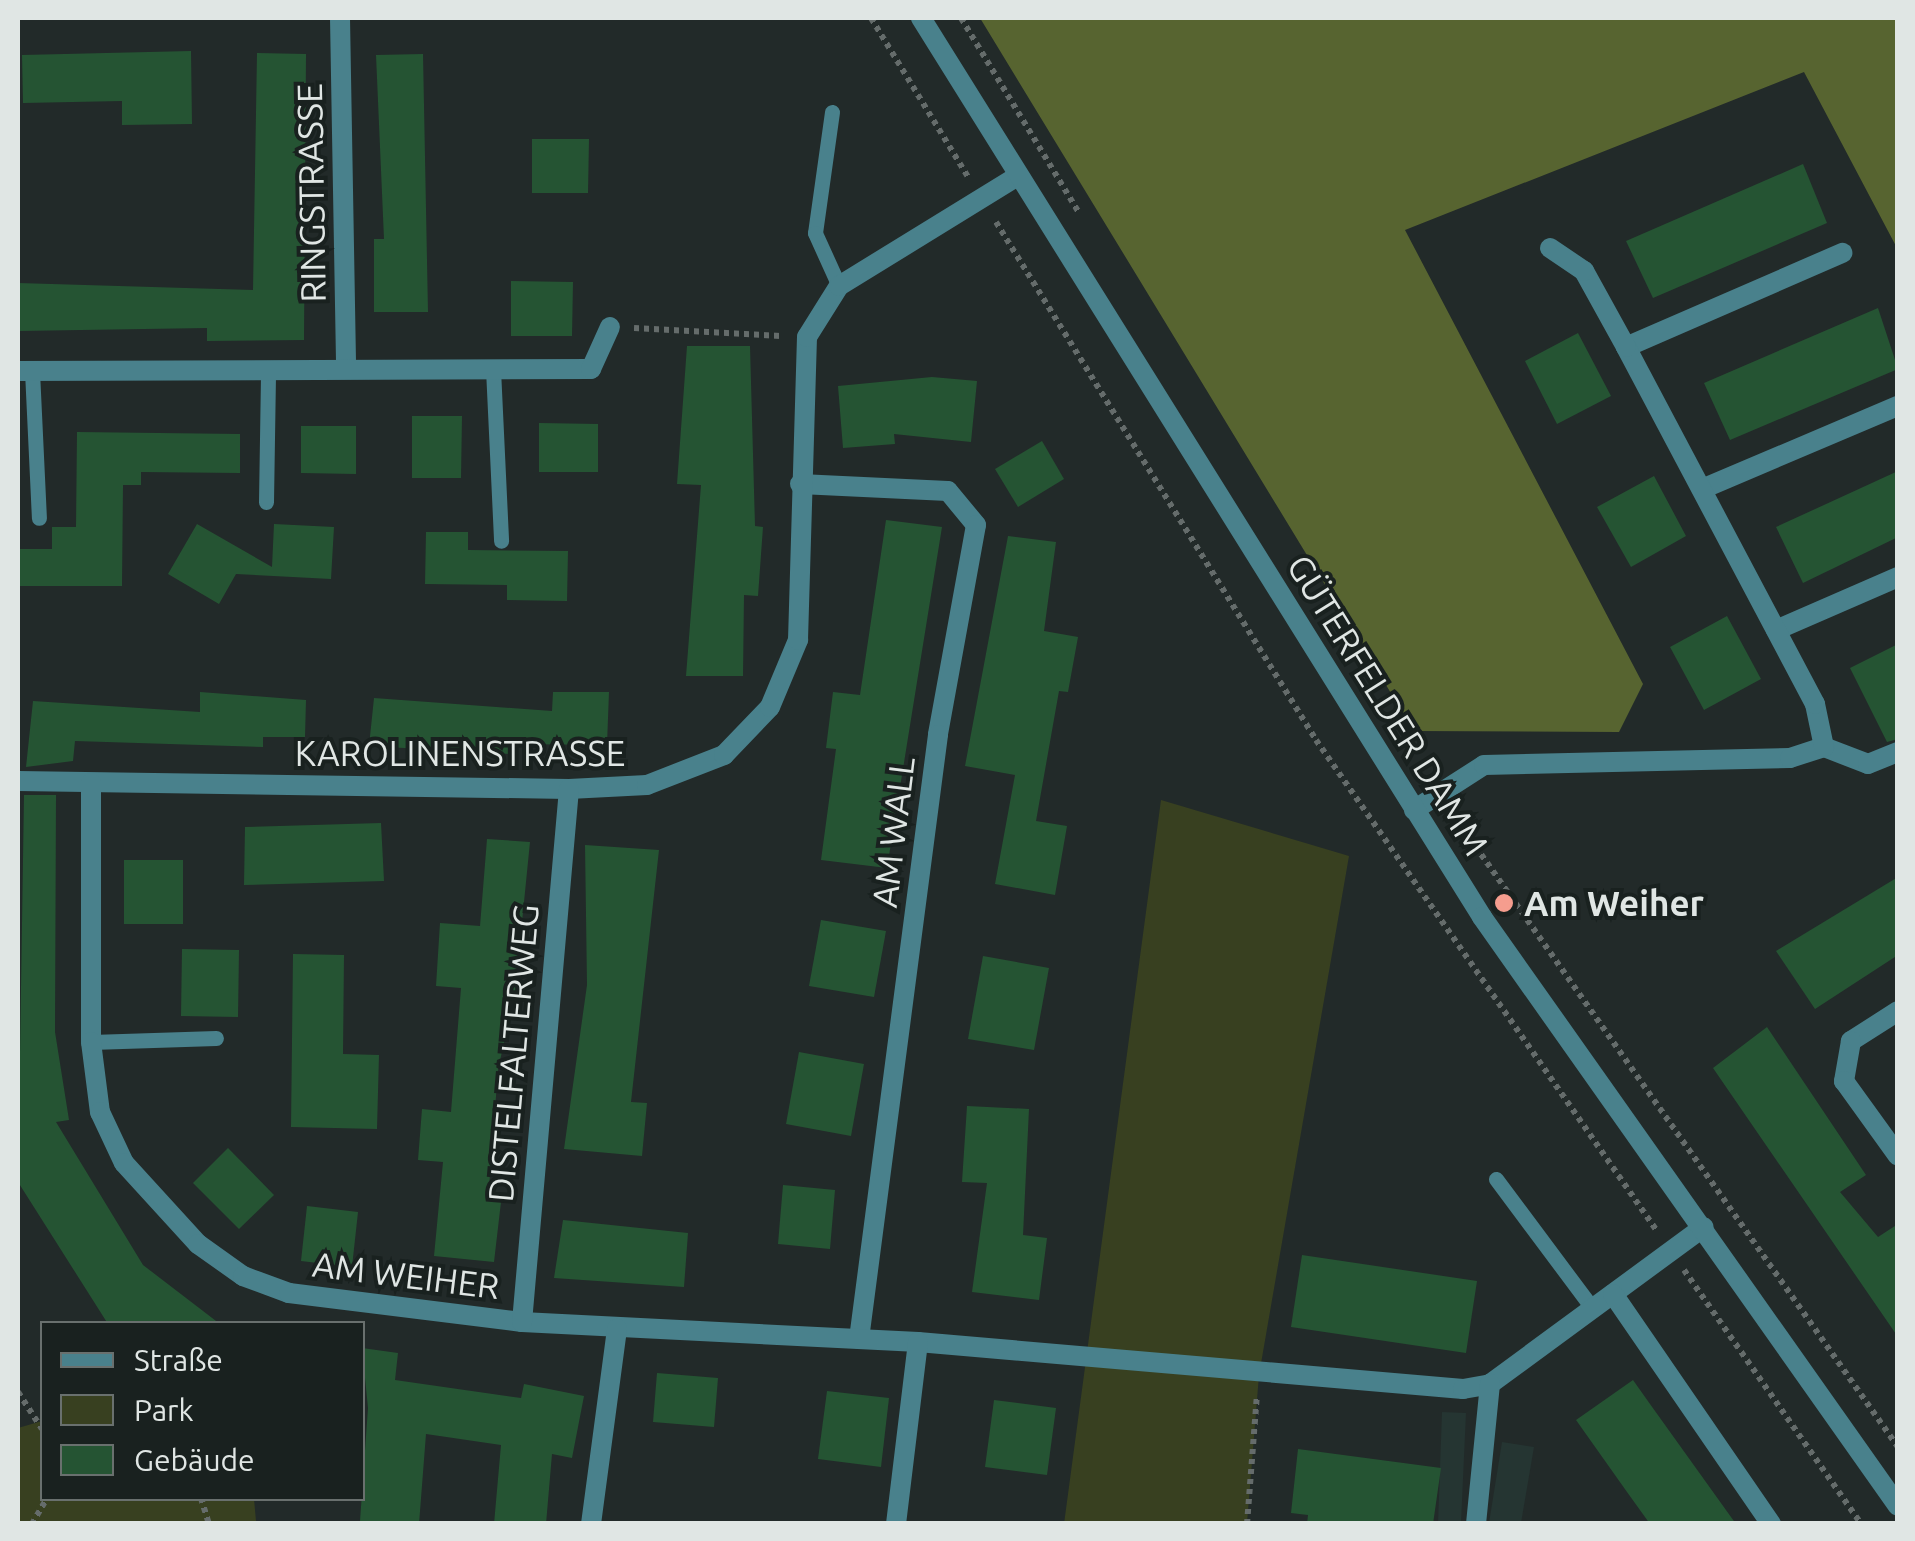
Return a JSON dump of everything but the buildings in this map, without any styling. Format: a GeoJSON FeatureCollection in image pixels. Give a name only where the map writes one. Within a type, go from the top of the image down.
{"type":"FeatureCollection","features":[{"type":"Feature","properties":{"kind":"street","name":"RINGSTRASSE"},"geometry":{"type":"LineString","coordinates":[[340,18],[346,366]]}},
{"type":"Feature","properties":{"kind":"street","name":"GÜTERFELDER DAMM"},"geometry":{"type":"LineString","coordinates":[[921,18],[1414,810],[1898,1506]]}},
{"type":"Feature","properties":{"kind":"street","name":"KAROLINENSTRASSE"},"geometry":{"type":"LineString","coordinates":[[18,781],[569,789],[647,785],[724,755],[770,706],[798,640],[800,484],[808,338],[839,286],[1018,176]]}},
{"type":"Feature","properties":{"kind":"street"},"geometry":{"type":"LineString","coordinates":[[1550,248],[1584,271],[1626,347],[1816,704],[1824,747]]}},
{"type":"Feature","properties":{"kind":"street"},"geometry":{"type":"LineString","coordinates":[[1626,347],[1842,253]]}},
{"type":"Feature","properties":{"kind":"street"},"geometry":{"type":"LineString","coordinates":[[25,371],[346,366],[591,369],[610,327]]}},
{"type":"Feature","properties":{"kind":"street"},"geometry":{"type":"LineString","coordinates":[[1702,489],[1898,406]]}},
{"type":"Feature","properties":{"kind":"street","name":"AM WALL"},"geometry":{"type":"LineString","coordinates":[[800,484],[948,491],[976,525],[938,736],[859,1339]]}},
{"type":"Feature","properties":{"kind":"street"},"geometry":{"type":"LineString","coordinates":[[1776,630],[1898,577]]}},
{"type":"Feature","properties":{"kind":"street"},"geometry":{"type":"LineString","coordinates":[[1414,810],[1484,765],[1790,758],[1824,747],[1868,764],[1898,752]]}},
{"type":"Feature","properties":{"kind":"street","name":"AM WEIHER"},"geometry":{"type":"LineString","coordinates":[[91,783],[91,1042],[100,1112],[124,1163],[198,1244],[242,1276],[336,1304],[522,1322],[918,1342],[1463,1390],[1490,1384]]}},
{"type":"Feature","properties":{"kind":"street","name":"DISTELFALTERWEG"},"geometry":{"type":"LineString","coordinates":[[522,1322],[569,789]]}},
{"type":"Feature","properties":{"kind":"street"},"geometry":{"type":"LineString","coordinates":[[1898,1012],[1851,1041],[1844,1081],[1898,1156]]}},
{"type":"Feature","properties":{"kind":"street"},"geometry":{"type":"LineString","coordinates":[[1476,1524],[1490,1384],[1704,1227]]}},
{"type":"Feature","properties":{"kind":"street"},"geometry":{"type":"LineString","coordinates":[[1613,1294],[1771,1524]]}},
{"type":"Feature","properties":{"kind":"street"},"geometry":{"type":"LineString","coordinates":[[591,1524],[616,1329]]}},
{"type":"Feature","properties":{"kind":"street"},"geometry":{"type":"LineString","coordinates":[[896,1524],[918,1342]]}},
{"type":"Feature","properties":{"kind":"lane"},"geometry":{"type":"LineString","coordinates":[[832,112],[814,233],[839,286]]}},
{"type":"Feature","properties":{"kind":"lane"},"geometry":{"type":"LineString","coordinates":[[492,369],[501,541]]}},
{"type":"Feature","properties":{"kind":"lane"},"geometry":{"type":"LineString","coordinates":[[266,502],[268,370]]}},
{"type":"Feature","properties":{"kind":"lane"},"geometry":{"type":"LineString","coordinates":[[25,371],[39,518]]}},
{"type":"Feature","properties":{"kind":"lane"},"geometry":{"type":"LineString","coordinates":[[91,1042],[216,1038]]}},
{"type":"Feature","properties":{"kind":"lane"},"geometry":{"type":"LineString","coordinates":[[1496,1179],[1592,1308]]}},
{"type":"Feature","properties":{"kind":"path"},"geometry":{"type":"LineString","coordinates":[[871,18],[1316,740],[1861,1524]]}},
{"type":"Feature","properties":{"kind":"path"},"geometry":{"type":"LineString","coordinates":[[960,18],[1084,220]]}},
{"type":"Feature","properties":{"kind":"path"},"geometry":{"type":"LineString","coordinates":[[610,327],[808,338]]}},
{"type":"Feature","properties":{"kind":"path"},"geometry":{"type":"LineString","coordinates":[[1438,794],[1898,1446]]}},
{"type":"Feature","properties":{"kind":"path"},"geometry":{"type":"LineString","coordinates":[[1247,1524],[1259,1375]]}},
{"type":"Feature","properties":{"kind":"path"},"geometry":{"type":"LineString","coordinates":[[18,1392],[40,1426]]}},
{"type":"Feature","properties":{"kind":"path"},"geometry":{"type":"LineString","coordinates":[[32,1524],[45,1501]]}},
{"type":"Feature","properties":{"kind":"shaded area"},"geometry":{"type":"Polygon","coordinates":[[[1442,1412],[1466,1413],[1461,1523],[1438,1524],[1442,1412]]]}},
{"type":"Feature","properties":{"kind":"shaded area"},"geometry":{"type":"Polygon","coordinates":[[[1502,1442],[1534,1447],[1521,1523],[1489,1523],[1502,1442]]]}},
{"type":"Feature","properties":{"kind":"green space"},"geometry":{"type":"Polygon","coordinates":[[[980,18],[1897,18],[1897,248],[1804,72],[1405,230],[1643,684],[1619,732],[1414,731],[980,18]]]}},
{"type":"Feature","properties":{"kind":"green space"},"geometry":{"type":"Polygon","coordinates":[[[1161,800],[1349,856],[1259,1375],[1247,1523],[1064,1524],[1161,800]]]}},
{"type":"Feature","properties":{"kind":"green space"},"geometry":{"type":"Polygon","coordinates":[[[40,1422],[40,1501],[254,1501],[256,1521],[276,1523],[18,1523],[18,1428],[40,1422]]]}},
{"type":"Feature","properties":{"kind":"place","name":"Am Weiher"},"geometry":{"type":"Point","coordinates":[1504,903]}}]}
